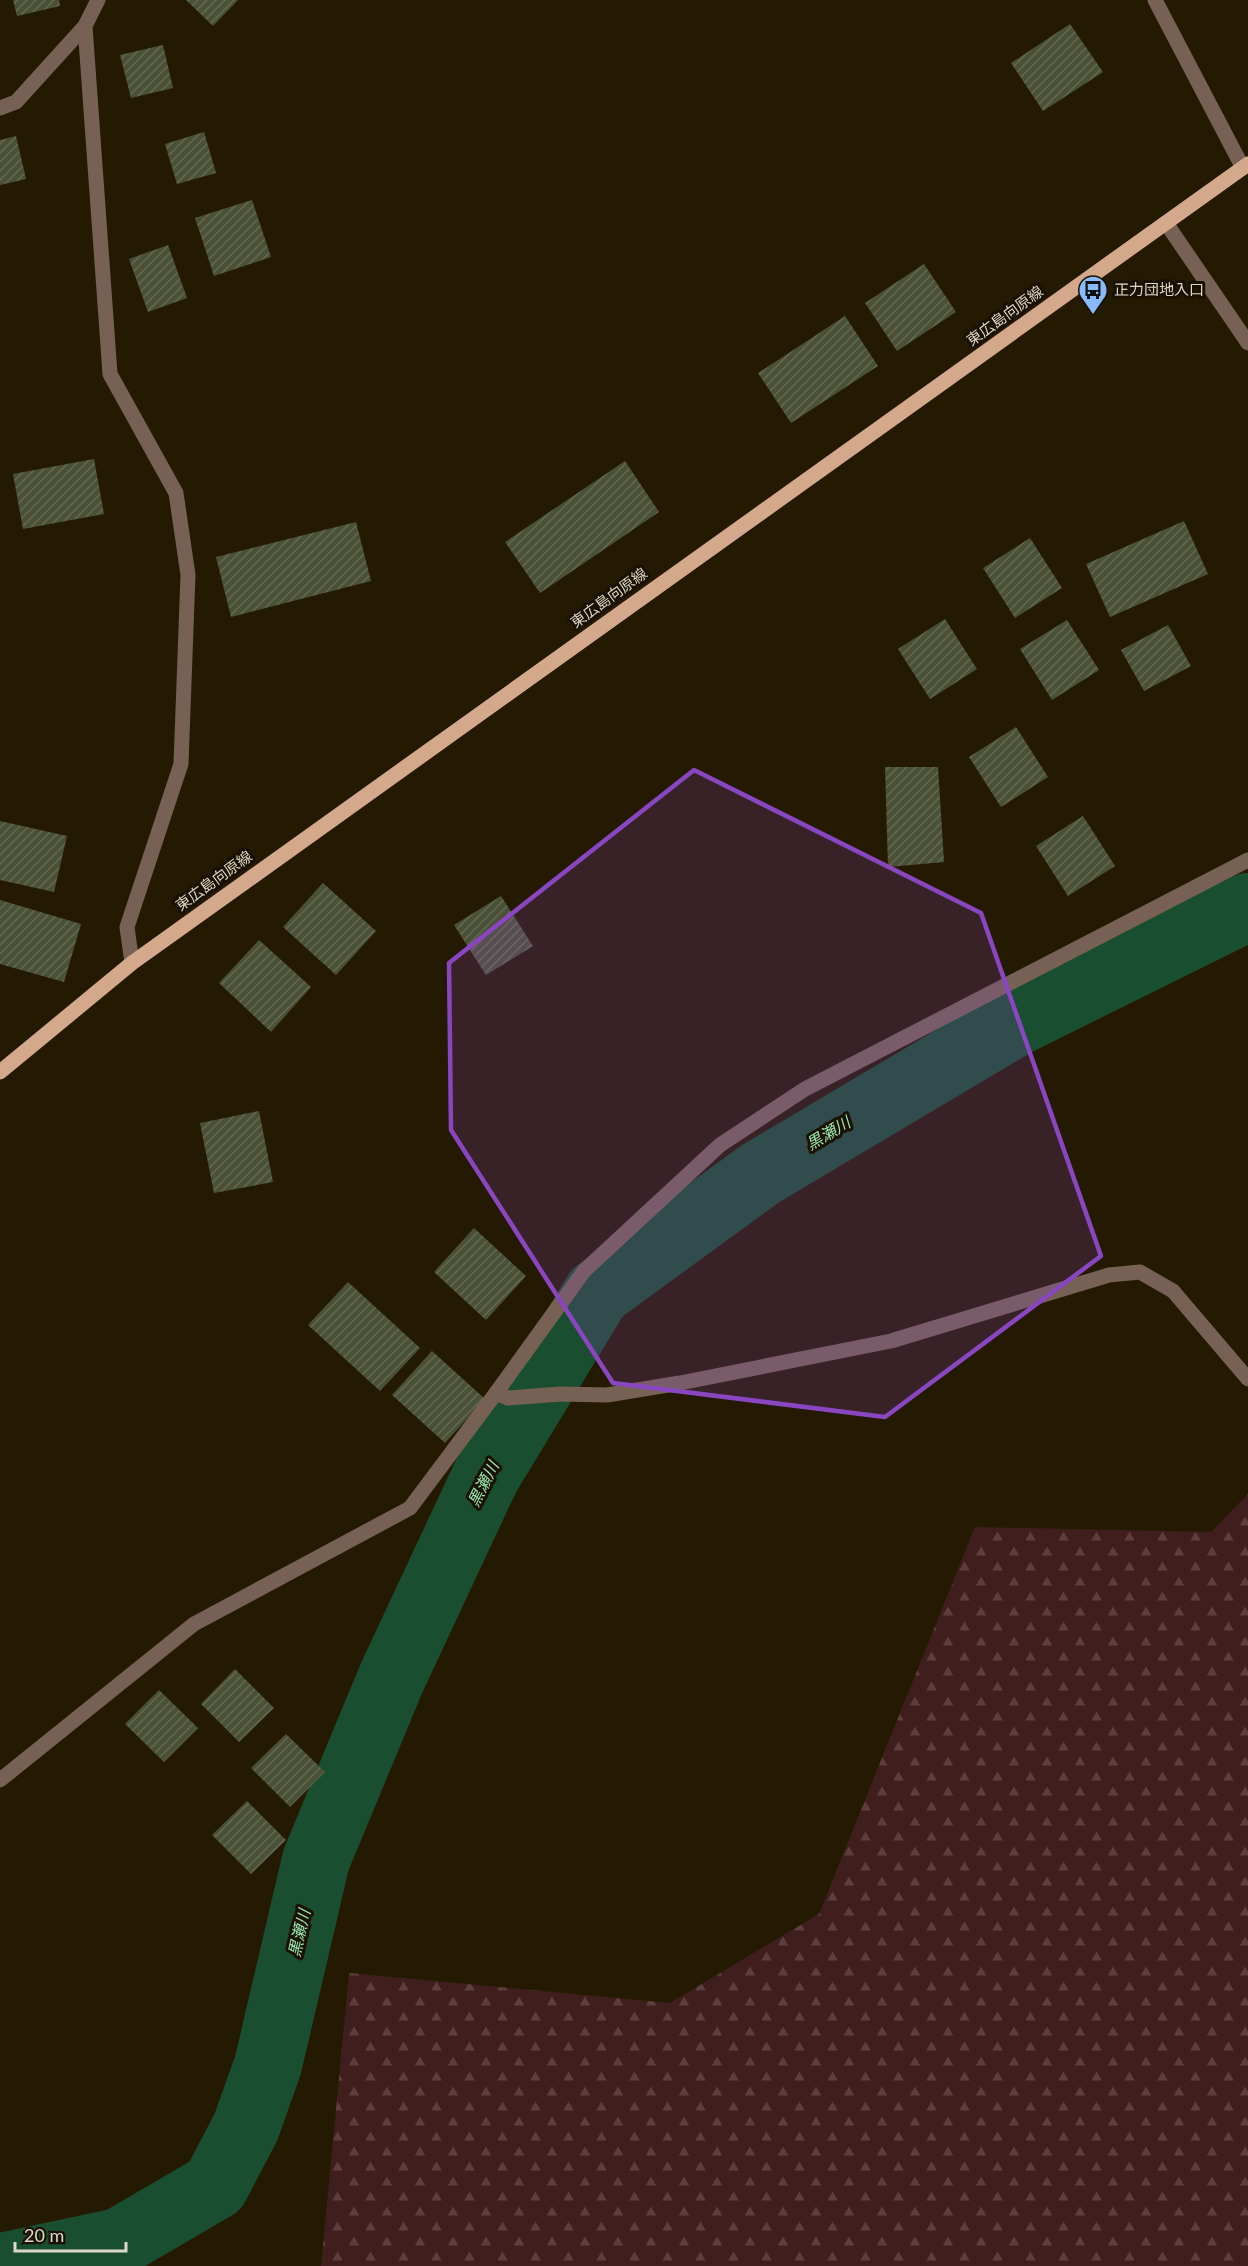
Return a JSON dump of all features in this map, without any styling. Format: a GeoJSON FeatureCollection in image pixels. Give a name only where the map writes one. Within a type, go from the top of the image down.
{"type":"FeatureCollection","features":[{"type":"Feature","properties":{"kind":"main road","name":"東広島向原線"},"geometry":{"type":"LineString","coordinates":[[0,1072],[132,963],[1246,166]]}},
{"type":"Feature","properties":{"kind":"street"},"geometry":{"type":"LineString","coordinates":[[0,108],[16,102],[85,26],[98,0]]}},
{"type":"Feature","properties":{"kind":"street"},"geometry":{"type":"LineString","coordinates":[[1155,0],[1246,166]]}},
{"type":"Feature","properties":{"kind":"street"},"geometry":{"type":"LineString","coordinates":[[85,26],[110,374],[176,493],[188,575],[181,764],[127,927],[132,963]]}},
{"type":"Feature","properties":{"kind":"street"},"geometry":{"type":"LineString","coordinates":[[1166,223],[1248,343]]}},
{"type":"Feature","properties":{"kind":"street"},"geometry":{"type":"LineString","coordinates":[[0,1780],[194,1624],[410,1508],[502,1395],[584,1271],[720,1145],[805,1089],[1248,860]]}},
{"type":"Feature","properties":{"kind":"street"},"geometry":{"type":"LineString","coordinates":[[502,1395],[607,1395],[680,1383],[891,1341],[1109,1275],[1140,1272],[1173,1291],[1248,1378]]}},
{"type":"Feature","properties":{"kind":"highlighted area"},"geometry":{"type":"Polygon","coordinates":[[[694,770],[981,913],[1101,1256],[885,1417],[613,1383],[451,1130],[449,963],[694,770]]]}},
{"type":"Feature","properties":{"kind":"green space"},"geometry":{"type":"Polygon","coordinates":[[[1248,1494],[1248,2266],[321,2266],[349,1973],[670,2003],[819,1914],[975,1527],[1211,1532],[1248,1494]]]}},
{"type":"Feature","properties":{"kind":"building"},"geometry":{"type":"Polygon","coordinates":[[[13,0],[59,0],[60,6],[17,16],[13,0]]]}},
{"type":"Feature","properties":{"kind":"building"},"geometry":{"type":"Polygon","coordinates":[[[186,0],[238,0],[213,26],[186,0]]]}},
{"type":"Feature","properties":{"kind":"building"},"geometry":{"type":"Polygon","coordinates":[[[1070,24],[1103,72],[1043,111],[1011,63],[1070,24]]]}},
{"type":"Feature","properties":{"kind":"building"},"geometry":{"type":"Polygon","coordinates":[[[163,45],[173,88],[131,98],[120,55],[163,45]]]}},
{"type":"Feature","properties":{"kind":"building"},"geometry":{"type":"Polygon","coordinates":[[[204,132],[216,173],[177,184],[165,144],[204,132]]]}},
{"type":"Feature","properties":{"kind":"building"},"geometry":{"type":"Polygon","coordinates":[[[16,136],[26,179],[0,185],[0,140],[16,136]]]}},
{"type":"Feature","properties":{"kind":"building"},"geometry":{"type":"Polygon","coordinates":[[[252,200],[271,257],[214,276],[195,218],[252,200]]]}},
{"type":"Feature","properties":{"kind":"building"},"geometry":{"type":"Polygon","coordinates":[[[168,245],[187,298],[148,312],[129,259],[168,245]]]}},
{"type":"Feature","properties":{"kind":"building"},"geometry":{"type":"Polygon","coordinates":[[[924,264],[956,312],[897,351],[865,303],[924,264]]]}},
{"type":"Feature","properties":{"kind":"building"},"geometry":{"type":"Polygon","coordinates":[[[845,316],[878,366],[791,423],[758,373],[845,316]]]}},
{"type":"Feature","properties":{"kind":"building"},"geometry":{"type":"Polygon","coordinates":[[[94,459],[104,514],[23,529],[13,474],[94,459]]]}},
{"type":"Feature","properties":{"kind":"building"},"geometry":{"type":"Polygon","coordinates":[[[625,461],[659,512],[540,593],[505,542],[625,461]]]}},
{"type":"Feature","properties":{"kind":"building"},"geometry":{"type":"Polygon","coordinates":[[[1184,521],[1208,574],[1110,617],[1086,564],[1184,521]]]}},
{"type":"Feature","properties":{"kind":"building"},"geometry":{"type":"Polygon","coordinates":[[[356,522],[371,581],[231,617],[216,557],[356,522]]]}},
{"type":"Feature","properties":{"kind":"building"},"geometry":{"type":"Polygon","coordinates":[[[1030,538],[1062,588],[1015,618],[983,568],[1030,538]]]}},
{"type":"Feature","properties":{"kind":"building"},"geometry":{"type":"Polygon","coordinates":[[[945,619],[977,669],[930,699],[898,649],[945,619]]]}},
{"type":"Feature","properties":{"kind":"building"},"geometry":{"type":"Polygon","coordinates":[[[1067,620],[1099,670],[1052,700],[1020,649],[1067,620]]]}},
{"type":"Feature","properties":{"kind":"building"},"geometry":{"type":"Polygon","coordinates":[[[1168,625],[1191,666],[1144,691],[1121,650],[1168,625]]]}},
{"type":"Feature","properties":{"kind":"building"},"geometry":{"type":"Polygon","coordinates":[[[1016,727],[1048,777],[1001,807],[969,757],[1016,727]]]}},
{"type":"Feature","properties":{"kind":"building"},"geometry":{"type":"Polygon","coordinates":[[[885,767],[938,767],[944,862],[888,867],[885,767]]]}},
{"type":"Feature","properties":{"kind":"building"},"geometry":{"type":"Polygon","coordinates":[[[1083,816],[1115,866],[1068,896],[1036,846],[1083,816]]]}},
{"type":"Feature","properties":{"kind":"building"},"geometry":{"type":"Polygon","coordinates":[[[0,821],[67,836],[54,892],[0,880],[0,821]]]}},
{"type":"Feature","properties":{"kind":"building"},"geometry":{"type":"Polygon","coordinates":[[[323,883],[376,931],[336,975],[283,927],[323,883]]]}},
{"type":"Feature","properties":{"kind":"building"},"geometry":{"type":"Polygon","coordinates":[[[501,896],[533,946],[486,975],[454,925],[501,896]]]}},
{"type":"Feature","properties":{"kind":"building"},"geometry":{"type":"Polygon","coordinates":[[[0,900],[81,924],[64,982],[0,964],[0,900]]]}},
{"type":"Feature","properties":{"kind":"building"},"geometry":{"type":"Polygon","coordinates":[[[259,940],[311,987],[271,1032],[219,983],[259,940]]]}},
{"type":"Feature","properties":{"kind":"building"},"geometry":{"type":"Polygon","coordinates":[[[259,1111],[273,1182],[214,1193],[200,1123],[259,1111]]]}},
{"type":"Feature","properties":{"kind":"building"},"geometry":{"type":"Polygon","coordinates":[[[474,1228],[526,1276],[486,1320],[434,1272],[474,1228]]]}},
{"type":"Feature","properties":{"kind":"building"},"geometry":{"type":"Polygon","coordinates":[[[348,1282],[420,1348],[380,1391],[308,1325],[348,1282]]]}},
{"type":"Feature","properties":{"kind":"building"},"geometry":{"type":"Polygon","coordinates":[[[432,1351],[485,1399],[445,1443],[392,1395],[432,1351]]]}},
{"type":"Feature","properties":{"kind":"building"},"geometry":{"type":"Polygon","coordinates":[[[235,1669],[274,1708],[239,1742],[201,1704],[235,1669]]]}},
{"type":"Feature","properties":{"kind":"building"},"geometry":{"type":"Polygon","coordinates":[[[159,1690],[198,1728],[164,1762],[125,1724],[159,1690]]]}},
{"type":"Feature","properties":{"kind":"building"},"geometry":{"type":"Polygon","coordinates":[[[286,1734],[325,1772],[290,1807],[251,1768],[286,1734]]]}},
{"type":"Feature","properties":{"kind":"building"},"geometry":{"type":"Polygon","coordinates":[[[247,1801],[286,1840],[251,1874],[212,1835],[247,1801]]]}},
{"type":"Feature","properties":{"kind":"waterway","name":"黒瀬川"},"geometry":{"type":"LineString","coordinates":[[6,2266],[119,2242],[215,2186],[246,2127],[268,2065],[316,1860],[392,1677],[486,1476],[597,1293],[760,1174],[1016,1022],[1248,907]]}},
{"type":"Feature","properties":{"kind":"place","name":"正力団地入口"},"geometry":{"type":"Point","coordinates":[1093,316]}}]}
